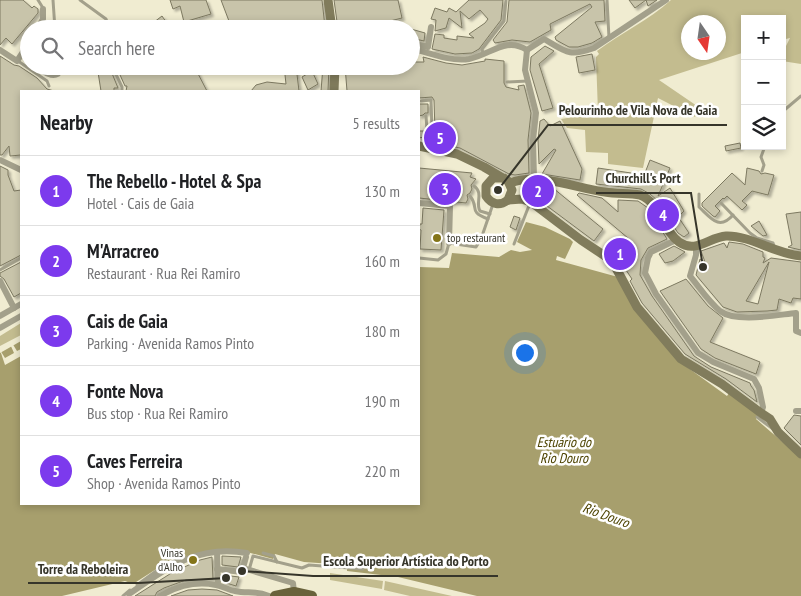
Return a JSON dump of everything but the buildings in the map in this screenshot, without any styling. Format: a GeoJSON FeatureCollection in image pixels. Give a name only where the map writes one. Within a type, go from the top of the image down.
{"type":"FeatureCollection","features":[{"type":"Feature","properties":{"kind":"main road"},"geometry":{"type":"LineString","coordinates":[[274,596],[294,592],[312,596]]}},
{"type":"Feature","properties":{"kind":"street"},"geometry":{"type":"LineString","coordinates":[[328,0],[331,20]]}},
{"type":"Feature","properties":{"kind":"street"},"geometry":{"type":"LineString","coordinates":[[420,50],[456,59],[469,59],[507,44],[527,50],[544,39],[567,53],[581,53],[594,48],[666,0]]}},
{"type":"Feature","properties":{"kind":"street"},"geometry":{"type":"LineString","coordinates":[[42,20],[43,9]]}},
{"type":"Feature","properties":{"kind":"street"},"geometry":{"type":"LineString","coordinates":[[420,45],[428,47],[432,27]]}},
{"type":"Feature","properties":{"kind":"street"},"geometry":{"type":"LineString","coordinates":[[0,50],[17,61],[20,56]]}},
{"type":"Feature","properties":{"kind":"street"},"geometry":{"type":"LineString","coordinates":[[527,50],[528,56],[525,64],[536,113],[533,140],[534,178]]}},
{"type":"Feature","properties":{"kind":"street"},"geometry":{"type":"LineString","coordinates":[[334,90],[335,75]]}},
{"type":"Feature","properties":{"kind":"street"},"geometry":{"type":"LineString","coordinates":[[426,147],[458,154],[478,165],[484,166],[509,184],[526,201],[608,258],[616,268],[637,307],[681,359],[722,384],[759,415],[770,419],[776,430],[801,454]]}},
{"type":"Feature","properties":{"kind":"street"},"geometry":{"type":"LineString","coordinates":[[0,160],[20,170]]}},
{"type":"Feature","properties":{"kind":"street"},"geometry":{"type":"LineString","coordinates":[[478,165],[484,174],[486,196],[494,203],[499,204],[508,200],[526,201]]}},
{"type":"Feature","properties":{"kind":"street"},"geometry":{"type":"LineString","coordinates":[[486,186],[493,178],[509,184],[534,178],[606,192],[635,194],[645,197],[653,204],[676,240],[686,246],[696,247],[718,237],[731,236],[776,251],[801,256]]}},
{"type":"Feature","properties":{"kind":"street"},"geometry":{"type":"LineString","coordinates":[[508,200],[509,184]]}},
{"type":"Feature","properties":{"kind":"street"},"geometry":{"type":"LineString","coordinates":[[420,203],[450,206],[449,242]]}},
{"type":"Feature","properties":{"kind":"street"},"geometry":{"type":"LineString","coordinates":[[676,240],[651,252],[645,273],[656,294],[698,353],[713,362],[754,379],[759,388],[763,407],[759,415]]}},
{"type":"Feature","properties":{"kind":"street"},"geometry":{"type":"LineString","coordinates":[[696,247],[696,255],[690,276],[702,293],[721,312],[741,318],[796,313],[796,331],[801,333]]}},
{"type":"Feature","properties":{"kind":"street"},"geometry":{"type":"LineString","coordinates":[[0,282],[14,308]]}},
{"type":"Feature","properties":{"kind":"street"},"geometry":{"type":"LineString","coordinates":[[0,316],[20,305]]}},
{"type":"Feature","properties":{"kind":"street"},"geometry":{"type":"LineString","coordinates":[[0,328],[20,317]]}},
{"type":"Feature","properties":{"kind":"street"},"geometry":{"type":"LineString","coordinates":[[126,595],[164,570],[193,555],[236,551],[247,555],[243,568],[246,571]]}},
{"type":"Feature","properties":{"kind":"street"},"geometry":{"type":"LineString","coordinates":[[217,552],[218,585]]}},
{"type":"Feature","properties":{"kind":"street"},"geometry":{"type":"LineString","coordinates":[[217,569],[246,571],[293,583],[294,592]]}},
{"type":"Feature","properties":{"kind":"street"},"geometry":{"type":"LineString","coordinates":[[160,596],[179,587],[206,583],[218,585],[235,592],[258,592],[269,596]]}},
{"type":"Feature","properties":{"kind":"lane"},"geometry":{"type":"LineString","coordinates":[[38,0],[43,9]]}},
{"type":"Feature","properties":{"kind":"lane"},"geometry":{"type":"LineString","coordinates":[[53,0],[54,20]]}},
{"type":"Feature","properties":{"kind":"lane"},"geometry":{"type":"LineString","coordinates":[[80,0],[106,20]]}},
{"type":"Feature","properties":{"kind":"lane"},"geometry":{"type":"LineString","coordinates":[[483,54],[482,49],[504,21],[506,0]]}},
{"type":"Feature","properties":{"kind":"lane"},"geometry":{"type":"LineString","coordinates":[[607,0],[609,38]]}},
{"type":"Feature","properties":{"kind":"lane"},"geometry":{"type":"LineString","coordinates":[[38,75],[47,81],[49,86]]}},
{"type":"Feature","properties":{"kind":"lane"},"geometry":{"type":"LineString","coordinates":[[116,75],[122,90]]}},
{"type":"Feature","properties":{"kind":"lane"},"geometry":{"type":"LineString","coordinates":[[507,82],[528,81]]}},
{"type":"Feature","properties":{"kind":"lane"},"geometry":{"type":"LineString","coordinates":[[786,109],[801,96]]}},
{"type":"Feature","properties":{"kind":"lane"},"geometry":{"type":"LineString","coordinates":[[421,101],[431,100],[432,130]]}},
{"type":"Feature","properties":{"kind":"lane"},"geometry":{"type":"LineString","coordinates":[[426,116],[427,130]]}},
{"type":"Feature","properties":{"kind":"lane"},"geometry":{"type":"LineString","coordinates":[[426,147],[427,137]]}},
{"type":"Feature","properties":{"kind":"lane"},"geometry":{"type":"LineString","coordinates":[[426,147],[432,138]]}},
{"type":"Feature","properties":{"kind":"lane"},"geometry":{"type":"LineString","coordinates":[[762,171],[764,150]]}},
{"type":"Feature","properties":{"kind":"lane"},"geometry":{"type":"LineString","coordinates":[[474,186],[480,196],[478,208],[480,211],[490,214]]}},
{"type":"Feature","properties":{"kind":"lane"},"geometry":{"type":"LineString","coordinates":[[699,194],[698,207],[714,220],[721,223],[727,222],[733,215]]}},
{"type":"Feature","properties":{"kind":"lane"},"geometry":{"type":"LineString","coordinates":[[470,196],[473,199],[477,215],[488,219]]}},
{"type":"Feature","properties":{"kind":"lane"},"geometry":{"type":"LineString","coordinates":[[514,244],[526,201]]}},
{"type":"Feature","properties":{"kind":"lane"},"geometry":{"type":"LineString","coordinates":[[420,258],[438,260],[446,254],[449,242],[476,247],[481,239],[494,203]]}},
{"type":"Feature","properties":{"kind":"lane"},"geometry":{"type":"LineString","coordinates":[[721,203],[758,238],[773,243],[776,251]]}},
{"type":"Feature","properties":{"kind":"lane"},"geometry":{"type":"LineString","coordinates":[[0,270],[20,259]]}},
{"type":"Feature","properties":{"kind":"lane"},"geometry":{"type":"LineString","coordinates":[[263,553],[274,556],[277,562]]}},
{"type":"Feature","properties":{"kind":"lane"},"geometry":{"type":"LineString","coordinates":[[246,571],[253,556],[302,568],[308,565],[363,569]]}},
{"type":"Feature","properties":{"kind":"lane"},"geometry":{"type":"LineString","coordinates":[[126,595],[163,566],[178,559]]}},
{"type":"Feature","properties":{"kind":"shaded area"},"geometry":{"type":"Polygon","coordinates":[[[671,0],[801,0],[801,64],[786,62],[786,46],[790,38],[786,39],[786,15],[741,15],[741,53],[726,58],[726,15],[681,15],[681,60],[720,60],[659,80],[700,108],[695,117],[658,98],[643,168],[608,164],[608,153],[586,152],[585,130],[567,128],[561,119],[598,113],[596,57],[599,54],[597,51],[671,0]]]}},
{"type":"Feature","properties":{"kind":"shaded area"},"geometry":{"type":"Polygon","coordinates":[[[20,324],[20,336],[0,346],[0,336],[20,324]]]}},
{"type":"Feature","properties":{"kind":"shaded area"},"geometry":{"type":"Polygon","coordinates":[[[330,573],[383,581],[382,589],[330,580],[330,573]]]}},
{"type":"Feature","properties":{"kind":"shaded area"},"geometry":{"type":"Polygon","coordinates":[[[385,581],[452,596],[410,596],[384,590],[385,581]]]}},
{"type":"Feature","properties":{"kind":"water","name":"Estuário do Rio Douro"},"geometry":{"type":"Polygon","coordinates":[[[526,222],[545,227],[570,239],[573,242],[565,259],[557,256],[556,260],[618,277],[680,362],[727,396],[729,393],[758,415],[756,419],[801,458],[801,596],[477,596],[398,577],[347,571],[347,565],[304,562],[275,554],[273,559],[236,549],[178,560],[175,557],[133,584],[125,581],[62,596],[0,596],[0,353],[20,342],[20,505],[420,505],[420,267],[449,268],[452,253],[499,257],[511,250],[520,252],[532,250],[517,242],[526,222]]]}},
{"type":"Feature","properties":{"kind":"pier"},"geometry":{"type":"Polygon","coordinates":[[[12,343],[17,351],[20,350],[20,357],[5,365],[0,350],[5,358],[14,353],[10,344],[12,343]]]}},
{"type":"Feature","properties":{"kind":"place","name":"Caves Ferreira"},"geometry":{"type":"Point","coordinates":[440,138]}},
{"type":"Feature","properties":{"kind":"place","name":"Cais de Gaia"},"geometry":{"type":"Point","coordinates":[445,189]}},
{"type":"Feature","properties":{"kind":"place","name":"Pelourinho de Vila Nova de Gaia"},"geometry":{"type":"Point","coordinates":[498,190]}},
{"type":"Feature","properties":{"kind":"place","name":"M'Arracreo"},"geometry":{"type":"Point","coordinates":[538,191]}},
{"type":"Feature","properties":{"kind":"place","name":"Fonte Nova"},"geometry":{"type":"Point","coordinates":[663,215]}},
{"type":"Feature","properties":{"kind":"place","name":"top restaurant"},"geometry":{"type":"Point","coordinates":[437,238]}},
{"type":"Feature","properties":{"kind":"place","name":"The Rebello - Hotel & Spa"},"geometry":{"type":"Point","coordinates":[620,254]}},
{"type":"Feature","properties":{"kind":"place","name":"Churchill's Port"},"geometry":{"type":"Point","coordinates":[703,267]}},
{"type":"Feature","properties":{"kind":"place","name":"Vinas d'Alho"},"geometry":{"type":"Point","coordinates":[193,560]}},
{"type":"Feature","properties":{"kind":"place","name":"Escola Superior Artística do Porto"},"geometry":{"type":"Point","coordinates":[242,571]}},
{"type":"Feature","properties":{"kind":"place","name":"Torre da Reboleira"},"geometry":{"type":"Point","coordinates":[226,578]}},
{"type":"Feature","properties":{"kind":"water label","name":"Rio Douro"},"geometry":{"type":"Point","coordinates":[606,515]}}]}
